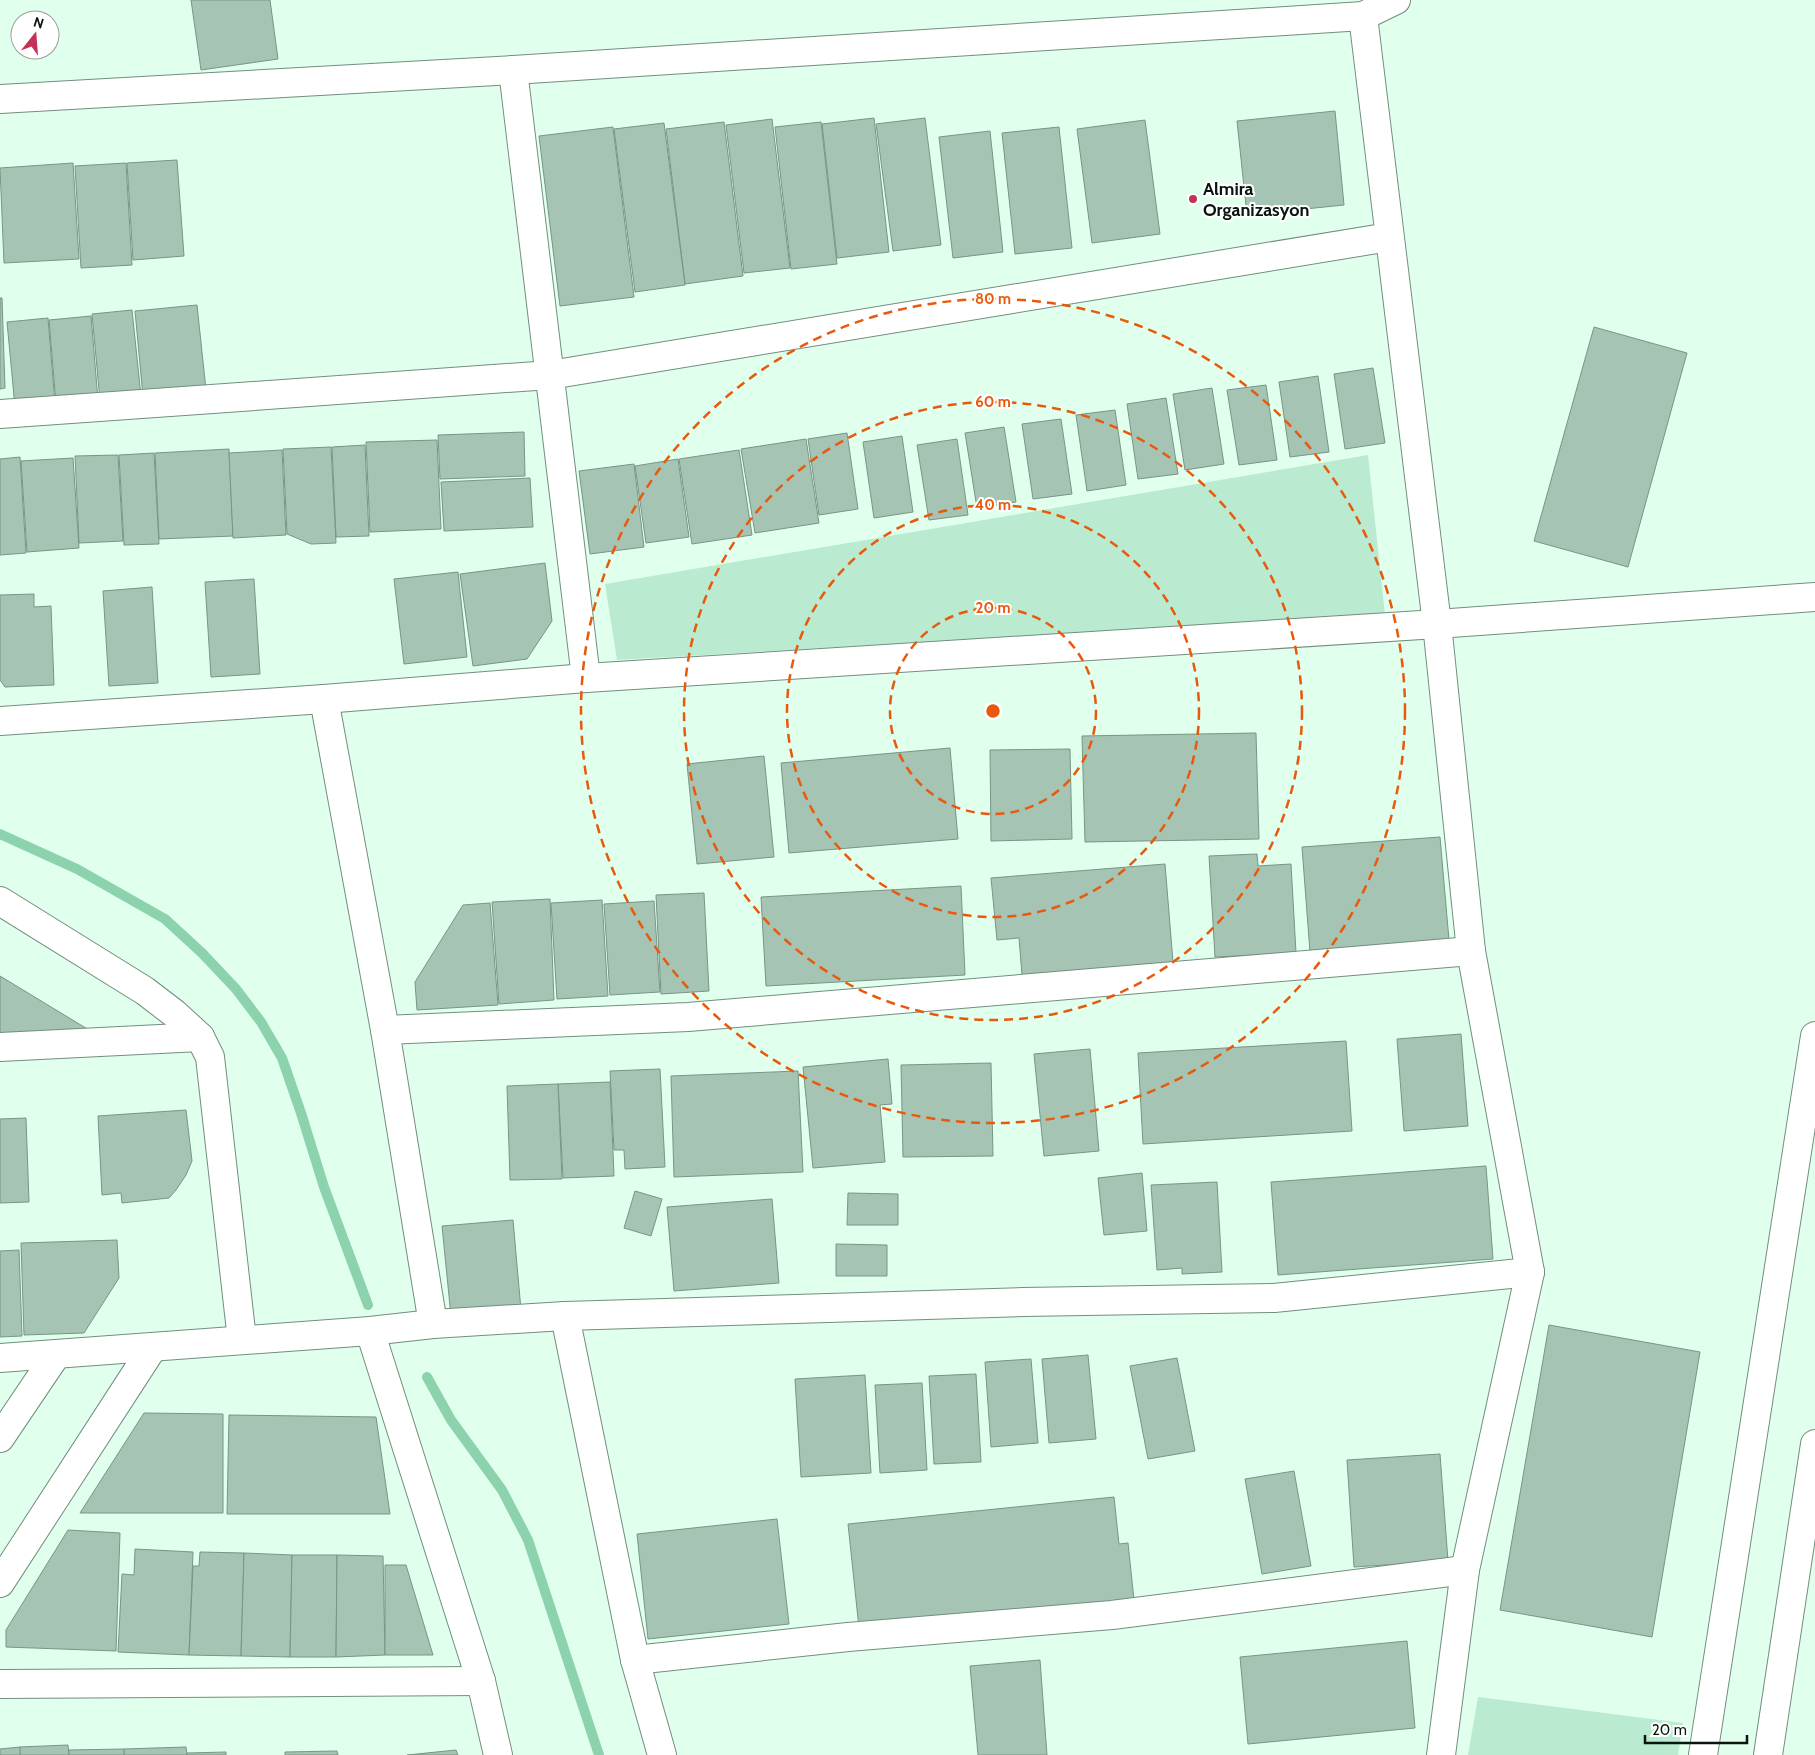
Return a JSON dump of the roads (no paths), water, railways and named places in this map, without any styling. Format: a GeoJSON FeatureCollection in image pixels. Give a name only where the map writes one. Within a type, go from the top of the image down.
{"type":"FeatureCollection","features":[{"type":"Feature","properties":{"kind":"street"},"geometry":{"type":"LineString","coordinates":[[0,99],[512,70],[1362,16],[1396,0]]}},
{"type":"Feature","properties":{"kind":"street"},"geometry":{"type":"LineString","coordinates":[[1362,16],[1438,624],[1471,951],[1530,1272],[1465,1570],[1441,1755]]}},
{"type":"Feature","properties":{"kind":"street"},"geometry":{"type":"LineString","coordinates":[[512,70],[586,678]]}},
{"type":"Feature","properties":{"kind":"street"},"geometry":{"type":"LineString","coordinates":[[0,414],[550,375],[1389,237]]}},
{"type":"Feature","properties":{"kind":"street"},"geometry":{"type":"LineString","coordinates":[[0,721],[324,699],[586,678],[1438,624],[1815,597]]}},
{"type":"Feature","properties":{"kind":"street"},"geometry":{"type":"LineString","coordinates":[[324,699],[386,1030],[433,1324]]}},
{"type":"Feature","properties":{"kind":"street"},"geometry":{"type":"LineString","coordinates":[[0,902],[145,991],[175,1014],[200,1037],[210,1057],[242,1340]]}},
{"type":"Feature","properties":{"kind":"street"},"geometry":{"type":"LineString","coordinates":[[386,1030],[688,1017],[1471,951]]}},
{"type":"Feature","properties":{"kind":"street"},"geometry":{"type":"LineString","coordinates":[[1703,1755],[1815,1036]]}},
{"type":"Feature","properties":{"kind":"street"},"geometry":{"type":"LineString","coordinates":[[0,1047],[200,1037]]}},
{"type":"Feature","properties":{"kind":"street"},"geometry":{"type":"LineString","coordinates":[[0,1358],[370,1331],[433,1324],[565,1316],[1023,1302],[1274,1298],[1530,1272]]}},
{"type":"Feature","properties":{"kind":"street"},"geometry":{"type":"LineString","coordinates":[[565,1316],[635,1660],[662,1755]]}},
{"type":"Feature","properties":{"kind":"street"},"geometry":{"type":"LineString","coordinates":[[370,1331],[481,1681],[498,1755]]}},
{"type":"Feature","properties":{"kind":"street"},"geometry":{"type":"LineString","coordinates":[[0,1583],[153,1347]]}},
{"type":"Feature","properties":{"kind":"street"},"geometry":{"type":"LineString","coordinates":[[0,1438],[56,1355]]}},
{"type":"Feature","properties":{"kind":"street"},"geometry":{"type":"LineString","coordinates":[[1768,1755],[1815,1444]]}},
{"type":"Feature","properties":{"kind":"street"},"geometry":{"type":"LineString","coordinates":[[635,1660],[848,1638],[1112,1615],[1465,1570]]}},
{"type":"Feature","properties":{"kind":"street"},"geometry":{"type":"LineString","coordinates":[[0,1684],[481,1681]]}},
{"type":"Feature","properties":{"kind":"waterway"},"geometry":{"type":"LineString","coordinates":[[0,834],[77,869],[165,919],[202,953],[236,989],[261,1022],[282,1058],[324,1187],[368,1305]]}},
{"type":"Feature","properties":{"kind":"waterway"},"geometry":{"type":"LineString","coordinates":[[427,1377],[451,1420],[502,1490],[528,1540],[599,1755]]}},
{"type":"Feature","properties":{"kind":"place","name":"Almira Organizasyon"},"geometry":{"type":"Point","coordinates":[1193,199]}}]}
